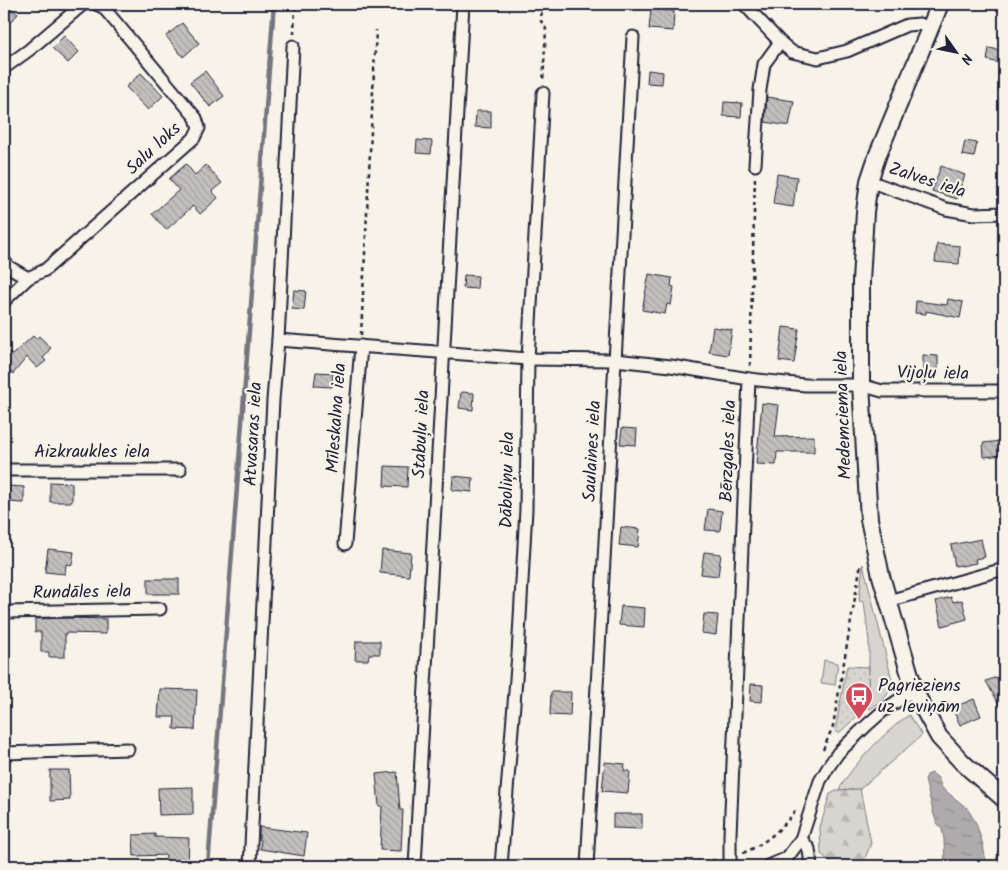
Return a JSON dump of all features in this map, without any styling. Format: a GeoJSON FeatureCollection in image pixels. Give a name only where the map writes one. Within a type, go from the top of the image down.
{"type":"FeatureCollection","features":[{"type":"Feature","properties":{"kind":"street"},"geometry":{"type":"LineString","coordinates":[[4,68],[29,50],[82,5],[86,4]]}},
{"type":"Feature","properties":{"kind":"street","name":"Salu loks"},"geometry":{"type":"LineString","coordinates":[[4,301],[28,278],[45,270],[194,138],[199,128],[196,118],[103,7],[96,4]]}},
{"type":"Feature","properties":{"kind":"street","name":"Stabuļu iela"},"geometry":{"type":"LineString","coordinates":[[415,866],[462,4]]}},
{"type":"Feature","properties":{"kind":"street"},"geometry":{"type":"LineString","coordinates":[[744,4],[792,52],[818,58],[847,51],[907,24],[920,24],[930,28]]}},
{"type":"Feature","properties":{"kind":"street","name":"Medemciema iela"},"geometry":{"type":"LineString","coordinates":[[940,4],[878,154],[869,181],[864,212],[861,281],[861,385],[868,519],[881,576],[915,692],[939,737],[963,763],[1004,799]]}},
{"type":"Feature","properties":{"kind":"street","name":"Saulaines iela"},"geometry":{"type":"LineString","coordinates":[[587,866],[633,37]]}},
{"type":"Feature","properties":{"kind":"street"},"geometry":{"type":"LineString","coordinates":[[755,165],[760,90],[764,64],[780,42]]}},
{"type":"Feature","properties":{"kind":"street","name":"Atvasaras iela"},"geometry":{"type":"LineString","coordinates":[[250,866],[293,46]]}},
{"type":"Feature","properties":{"kind":"street","name":"Dāboliņu iela"},"geometry":{"type":"LineString","coordinates":[[501,866],[518,654],[526,509],[528,359],[543,94]]}},
{"type":"Feature","properties":{"kind":"street","name":"Zalves iela"},"geometry":{"type":"LineString","coordinates":[[869,181],[946,209],[974,214],[1004,213]]}},
{"type":"Feature","properties":{"kind":"street"},"geometry":{"type":"LineString","coordinates":[[4,261],[9,267],[28,278]]}},
{"type":"Feature","properties":{"kind":"street","name":"Mīleskalna iela"},"geometry":{"type":"LineString","coordinates":[[278,340],[361,346],[345,544]]}},
{"type":"Feature","properties":{"kind":"street","name":"Vijoļu iela"},"geometry":{"type":"LineString","coordinates":[[361,346],[528,359],[615,360],[805,385],[861,385],[882,391],[1004,392]]}},
{"type":"Feature","properties":{"kind":"street","name":"Bērzgales iela"},"geometry":{"type":"LineString","coordinates":[[730,862],[749,379]]}},
{"type":"Feature","properties":{"kind":"street","name":"Aizkraukles iela"},"geometry":{"type":"LineString","coordinates":[[4,470],[180,470]]}},
{"type":"Feature","properties":{"kind":"street"},"geometry":{"type":"LineString","coordinates":[[888,601],[1004,569]]}},
{"type":"Feature","properties":{"kind":"street","name":"Rundāles iela"},"geometry":{"type":"LineString","coordinates":[[4,612],[160,609]]}},
{"type":"Feature","properties":{"kind":"street"},"geometry":{"type":"LineString","coordinates":[[768,866],[787,858],[801,839],[820,781],[844,747],[883,711],[906,695],[915,692]]}},
{"type":"Feature","properties":{"kind":"street"},"geometry":{"type":"LineString","coordinates":[[4,753],[128,749]]}},
{"type":"Feature","properties":{"kind":"street"},"geometry":{"type":"LineString","coordinates":[[801,839],[809,849],[811,866]]}},
{"type":"Feature","properties":{"kind":"path"},"geometry":{"type":"LineString","coordinates":[[293,46],[295,4]]}},
{"type":"Feature","properties":{"kind":"path"},"geometry":{"type":"LineString","coordinates":[[542,4],[541,21],[546,29],[543,94]]}},
{"type":"Feature","properties":{"kind":"path"},"geometry":{"type":"LineString","coordinates":[[361,346],[376,30]]}},
{"type":"Feature","properties":{"kind":"path","name":"Bērzgales iela"},"geometry":{"type":"LineString","coordinates":[[749,379],[755,165]]}},
{"type":"Feature","properties":{"kind":"path"},"geometry":{"type":"LineString","coordinates":[[823,751],[833,726],[862,560]]}},
{"type":"Feature","properties":{"kind":"path"},"geometry":{"type":"LineString","coordinates":[[648,866],[724,860],[730,862],[772,836],[788,822],[800,805]]}},
{"type":"Feature","properties":{"kind":"green space"},"geometry":{"type":"Polygon","coordinates":[[[863,564],[892,680],[888,694],[870,709],[867,707],[869,641],[864,602],[859,601],[863,564]]]}},
{"type":"Feature","properties":{"kind":"green space"},"geometry":{"type":"Polygon","coordinates":[[[824,660],[838,663],[835,685],[821,683],[824,660]]]}},
{"type":"Feature","properties":{"kind":"green space"},"geometry":{"type":"Polygon","coordinates":[[[847,666],[869,667],[867,707],[839,733],[835,731],[847,666]]]}},
{"type":"Feature","properties":{"kind":"green space"},"geometry":{"type":"Polygon","coordinates":[[[909,715],[922,735],[860,789],[839,790],[870,749],[909,715]]]}},
{"type":"Feature","properties":{"kind":"green space"},"geometry":{"type":"Polygon","coordinates":[[[860,789],[871,843],[862,866],[835,866],[821,854],[820,827],[830,794],[839,790],[860,789]]]}},
{"type":"Feature","properties":{"kind":"water"},"geometry":{"type":"Polygon","coordinates":[[[932,773],[938,778],[942,788],[967,808],[976,823],[986,862],[983,866],[945,865],[942,829],[934,815],[925,780],[927,775],[932,773]]]}},
{"type":"Feature","properties":{"kind":"water"},"geometry":{"type":"Polygon","coordinates":[[[1004,837],[1004,866],[995,866],[999,847],[1004,837]]]}},
{"type":"Feature","properties":{"kind":"building"},"geometry":{"type":"Polygon","coordinates":[[[4,4],[18,14],[4,29],[4,4]]]}},
{"type":"Feature","properties":{"kind":"building"},"geometry":{"type":"Polygon","coordinates":[[[651,9],[674,11],[673,31],[649,29],[651,9]]]}},
{"type":"Feature","properties":{"kind":"building"},"geometry":{"type":"Polygon","coordinates":[[[182,23],[199,43],[183,57],[166,36],[182,23]]]}},
{"type":"Feature","properties":{"kind":"building"},"geometry":{"type":"Polygon","coordinates":[[[64,36],[79,52],[68,63],[52,48],[64,36]]]}},
{"type":"Feature","properties":{"kind":"building"},"geometry":{"type":"Polygon","coordinates":[[[989,48],[1004,51],[1004,64],[987,60],[989,48]]]}},
{"type":"Feature","properties":{"kind":"building"},"geometry":{"type":"Polygon","coordinates":[[[648,70],[663,72],[662,84],[647,83],[648,70]]]}},
{"type":"Feature","properties":{"kind":"building"},"geometry":{"type":"Polygon","coordinates":[[[205,71],[224,96],[210,107],[190,82],[205,71]]]}},
{"type":"Feature","properties":{"kind":"building"},"geometry":{"type":"Polygon","coordinates":[[[141,73],[163,96],[148,110],[126,87],[141,73]]]}},
{"type":"Feature","properties":{"kind":"building"},"geometry":{"type":"Polygon","coordinates":[[[767,97],[794,101],[789,126],[765,122],[767,97]]]}},
{"type":"Feature","properties":{"kind":"building"},"geometry":{"type":"Polygon","coordinates":[[[724,102],[742,103],[741,117],[723,116],[724,102]]]}},
{"type":"Feature","properties":{"kind":"building"},"geometry":{"type":"Polygon","coordinates":[[[476,111],[491,111],[491,128],[475,127],[476,111]]]}},
{"type":"Feature","properties":{"kind":"building"},"geometry":{"type":"Polygon","coordinates":[[[417,140],[432,141],[431,154],[416,153],[417,140]]]}},
{"type":"Feature","properties":{"kind":"building"},"geometry":{"type":"Polygon","coordinates":[[[965,141],[977,143],[974,157],[962,155],[965,141]]]}},
{"type":"Feature","properties":{"kind":"building"},"geometry":{"type":"Polygon","coordinates":[[[186,164],[195,175],[206,165],[222,183],[212,191],[218,198],[200,214],[193,206],[166,230],[152,214],[179,190],[169,179],[186,164]]]}},
{"type":"Feature","properties":{"kind":"building"},"geometry":{"type":"Polygon","coordinates":[[[941,166],[965,175],[957,199],[932,191],[941,166]]]}},
{"type":"Feature","properties":{"kind":"building"},"geometry":{"type":"Polygon","coordinates":[[[777,174],[797,177],[793,207],[773,204],[777,174]]]}},
{"type":"Feature","properties":{"kind":"building"},"geometry":{"type":"Polygon","coordinates":[[[937,244],[960,246],[959,264],[935,262],[937,244]]]}},
{"type":"Feature","properties":{"kind":"building"},"geometry":{"type":"Polygon","coordinates":[[[649,274],[672,278],[671,286],[674,287],[671,305],[667,304],[665,314],[642,310],[649,274]]]}},
{"type":"Feature","properties":{"kind":"building"},"geometry":{"type":"Polygon","coordinates":[[[464,275],[478,276],[477,289],[463,288],[464,275]]]}},
{"type":"Feature","properties":{"kind":"building"},"geometry":{"type":"Polygon","coordinates":[[[294,290],[306,291],[304,310],[292,309],[294,290]]]}},
{"type":"Feature","properties":{"kind":"building"},"geometry":{"type":"Polygon","coordinates":[[[948,299],[963,302],[960,318],[926,311],[926,314],[915,313],[916,301],[947,305],[948,299]]]}},
{"type":"Feature","properties":{"kind":"building"},"geometry":{"type":"Polygon","coordinates":[[[713,327],[732,330],[728,355],[709,352],[713,327]]]}},
{"type":"Feature","properties":{"kind":"building"},"geometry":{"type":"Polygon","coordinates":[[[783,327],[799,329],[794,363],[779,361],[783,327]]]}},
{"type":"Feature","properties":{"kind":"building"},"geometry":{"type":"Polygon","coordinates":[[[33,336],[36,339],[39,336],[51,348],[43,358],[46,361],[37,368],[27,357],[13,374],[4,367],[4,348],[12,355],[33,336]]]}},
{"type":"Feature","properties":{"kind":"building"},"geometry":{"type":"Polygon","coordinates":[[[923,355],[938,356],[938,376],[923,376],[923,355]]]}},
{"type":"Feature","properties":{"kind":"building"},"geometry":{"type":"Polygon","coordinates":[[[316,372],[333,373],[332,387],[314,386],[316,372]]]}},
{"type":"Feature","properties":{"kind":"building"},"geometry":{"type":"Polygon","coordinates":[[[461,392],[474,393],[473,410],[459,408],[461,392]]]}},
{"type":"Feature","properties":{"kind":"building"},"geometry":{"type":"Polygon","coordinates":[[[762,403],[779,405],[775,437],[814,436],[814,452],[777,452],[776,465],[756,464],[762,403]]]}},
{"type":"Feature","properties":{"kind":"building"},"geometry":{"type":"Polygon","coordinates":[[[622,428],[637,429],[636,445],[620,444],[622,428]]]}},
{"type":"Feature","properties":{"kind":"building"},"geometry":{"type":"Polygon","coordinates":[[[1002,441],[1003,455],[984,457],[983,443],[1002,441]]]}},
{"type":"Feature","properties":{"kind":"building"},"geometry":{"type":"Polygon","coordinates":[[[385,466],[408,467],[407,487],[384,486],[385,466]]]}},
{"type":"Feature","properties":{"kind":"building"},"geometry":{"type":"Polygon","coordinates":[[[453,476],[473,478],[472,492],[452,490],[453,476]]]}},
{"type":"Feature","properties":{"kind":"building"},"geometry":{"type":"Polygon","coordinates":[[[50,482],[72,483],[72,502],[50,502],[50,482]]]}},
{"type":"Feature","properties":{"kind":"building"},"geometry":{"type":"Polygon","coordinates":[[[7,486],[24,487],[24,503],[7,502],[7,486]]]}},
{"type":"Feature","properties":{"kind":"building"},"geometry":{"type":"Polygon","coordinates":[[[708,509],[722,511],[720,531],[705,530],[708,509]]]}},
{"type":"Feature","properties":{"kind":"building"},"geometry":{"type":"Polygon","coordinates":[[[621,527],[640,529],[638,547],[619,545],[621,527]]]}},
{"type":"Feature","properties":{"kind":"building"},"geometry":{"type":"Polygon","coordinates":[[[981,539],[985,557],[975,559],[976,563],[955,566],[951,545],[981,539]]]}},
{"type":"Feature","properties":{"kind":"building"},"geometry":{"type":"Polygon","coordinates":[[[48,549],[74,552],[72,565],[66,564],[65,574],[45,572],[48,549]]]}},
{"type":"Feature","properties":{"kind":"building"},"geometry":{"type":"Polygon","coordinates":[[[382,550],[411,553],[409,576],[380,573],[382,550]]]}},
{"type":"Feature","properties":{"kind":"building"},"geometry":{"type":"Polygon","coordinates":[[[704,552],[721,554],[718,576],[701,574],[704,552]]]}},
{"type":"Feature","properties":{"kind":"building"},"geometry":{"type":"Polygon","coordinates":[[[148,579],[179,579],[179,594],[148,594],[148,579]]]}},
{"type":"Feature","properties":{"kind":"building"},"geometry":{"type":"Polygon","coordinates":[[[951,597],[953,602],[962,600],[967,619],[942,626],[936,601],[951,597]]]}},
{"type":"Feature","properties":{"kind":"building"},"geometry":{"type":"Polygon","coordinates":[[[621,606],[645,608],[644,627],[619,625],[621,606]]]}},
{"type":"Feature","properties":{"kind":"building"},"geometry":{"type":"Polygon","coordinates":[[[704,614],[718,615],[716,635],[702,633],[704,614]]]}},
{"type":"Feature","properties":{"kind":"building"},"geometry":{"type":"Polygon","coordinates":[[[35,619],[106,619],[106,634],[65,633],[65,657],[49,657],[49,652],[41,652],[41,632],[35,632],[35,619]]]}},
{"type":"Feature","properties":{"kind":"building"},"geometry":{"type":"Polygon","coordinates":[[[356,641],[380,641],[380,654],[369,654],[368,660],[355,660],[356,641]]]}},
{"type":"Feature","properties":{"kind":"building"},"geometry":{"type":"Polygon","coordinates":[[[997,677],[1004,690],[1004,714],[986,681],[997,677]]]}},
{"type":"Feature","properties":{"kind":"building"},"geometry":{"type":"Polygon","coordinates":[[[751,684],[763,685],[762,702],[750,701],[751,684]]]}},
{"type":"Feature","properties":{"kind":"building"},"geometry":{"type":"Polygon","coordinates":[[[160,689],[197,690],[195,730],[174,729],[175,717],[158,717],[160,689]]]}},
{"type":"Feature","properties":{"kind":"building"},"geometry":{"type":"Polygon","coordinates":[[[551,692],[571,692],[570,716],[550,715],[551,692]]]}},
{"type":"Feature","properties":{"kind":"building"},"geometry":{"type":"Polygon","coordinates":[[[974,699],[981,716],[960,725],[952,708],[974,699]]]}},
{"type":"Feature","properties":{"kind":"building"},"geometry":{"type":"Polygon","coordinates":[[[605,762],[625,764],[624,771],[630,771],[628,793],[602,791],[605,762]]]}},
{"type":"Feature","properties":{"kind":"building"},"geometry":{"type":"Polygon","coordinates":[[[50,770],[69,770],[70,800],[50,801],[50,770]]]}},
{"type":"Feature","properties":{"kind":"building"},"geometry":{"type":"Polygon","coordinates":[[[397,772],[400,810],[403,810],[401,851],[380,850],[382,806],[379,806],[376,774],[397,772]]]}},
{"type":"Feature","properties":{"kind":"building"},"geometry":{"type":"Polygon","coordinates":[[[193,787],[193,814],[159,815],[158,788],[193,787]]]}},
{"type":"Feature","properties":{"kind":"building"},"geometry":{"type":"Polygon","coordinates":[[[613,814],[642,814],[642,829],[613,828],[613,814]]]}},
{"type":"Feature","properties":{"kind":"building"},"geometry":{"type":"Polygon","coordinates":[[[259,827],[307,833],[304,856],[260,849],[259,827]]]}},
{"type":"Feature","properties":{"kind":"building"},"geometry":{"type":"Polygon","coordinates":[[[155,834],[155,837],[189,838],[188,866],[165,865],[166,855],[134,856],[133,835],[155,834]]]}},
{"type":"Feature","properties":{"kind":"waterway"},"geometry":{"type":"LineString","coordinates":[[208,866],[274,4]]}},
{"type":"Feature","properties":{"kind":"place","name":"Pagrieziens uz Ieviņām"},"geometry":{"type":"Point","coordinates":[859,720]}}]}
